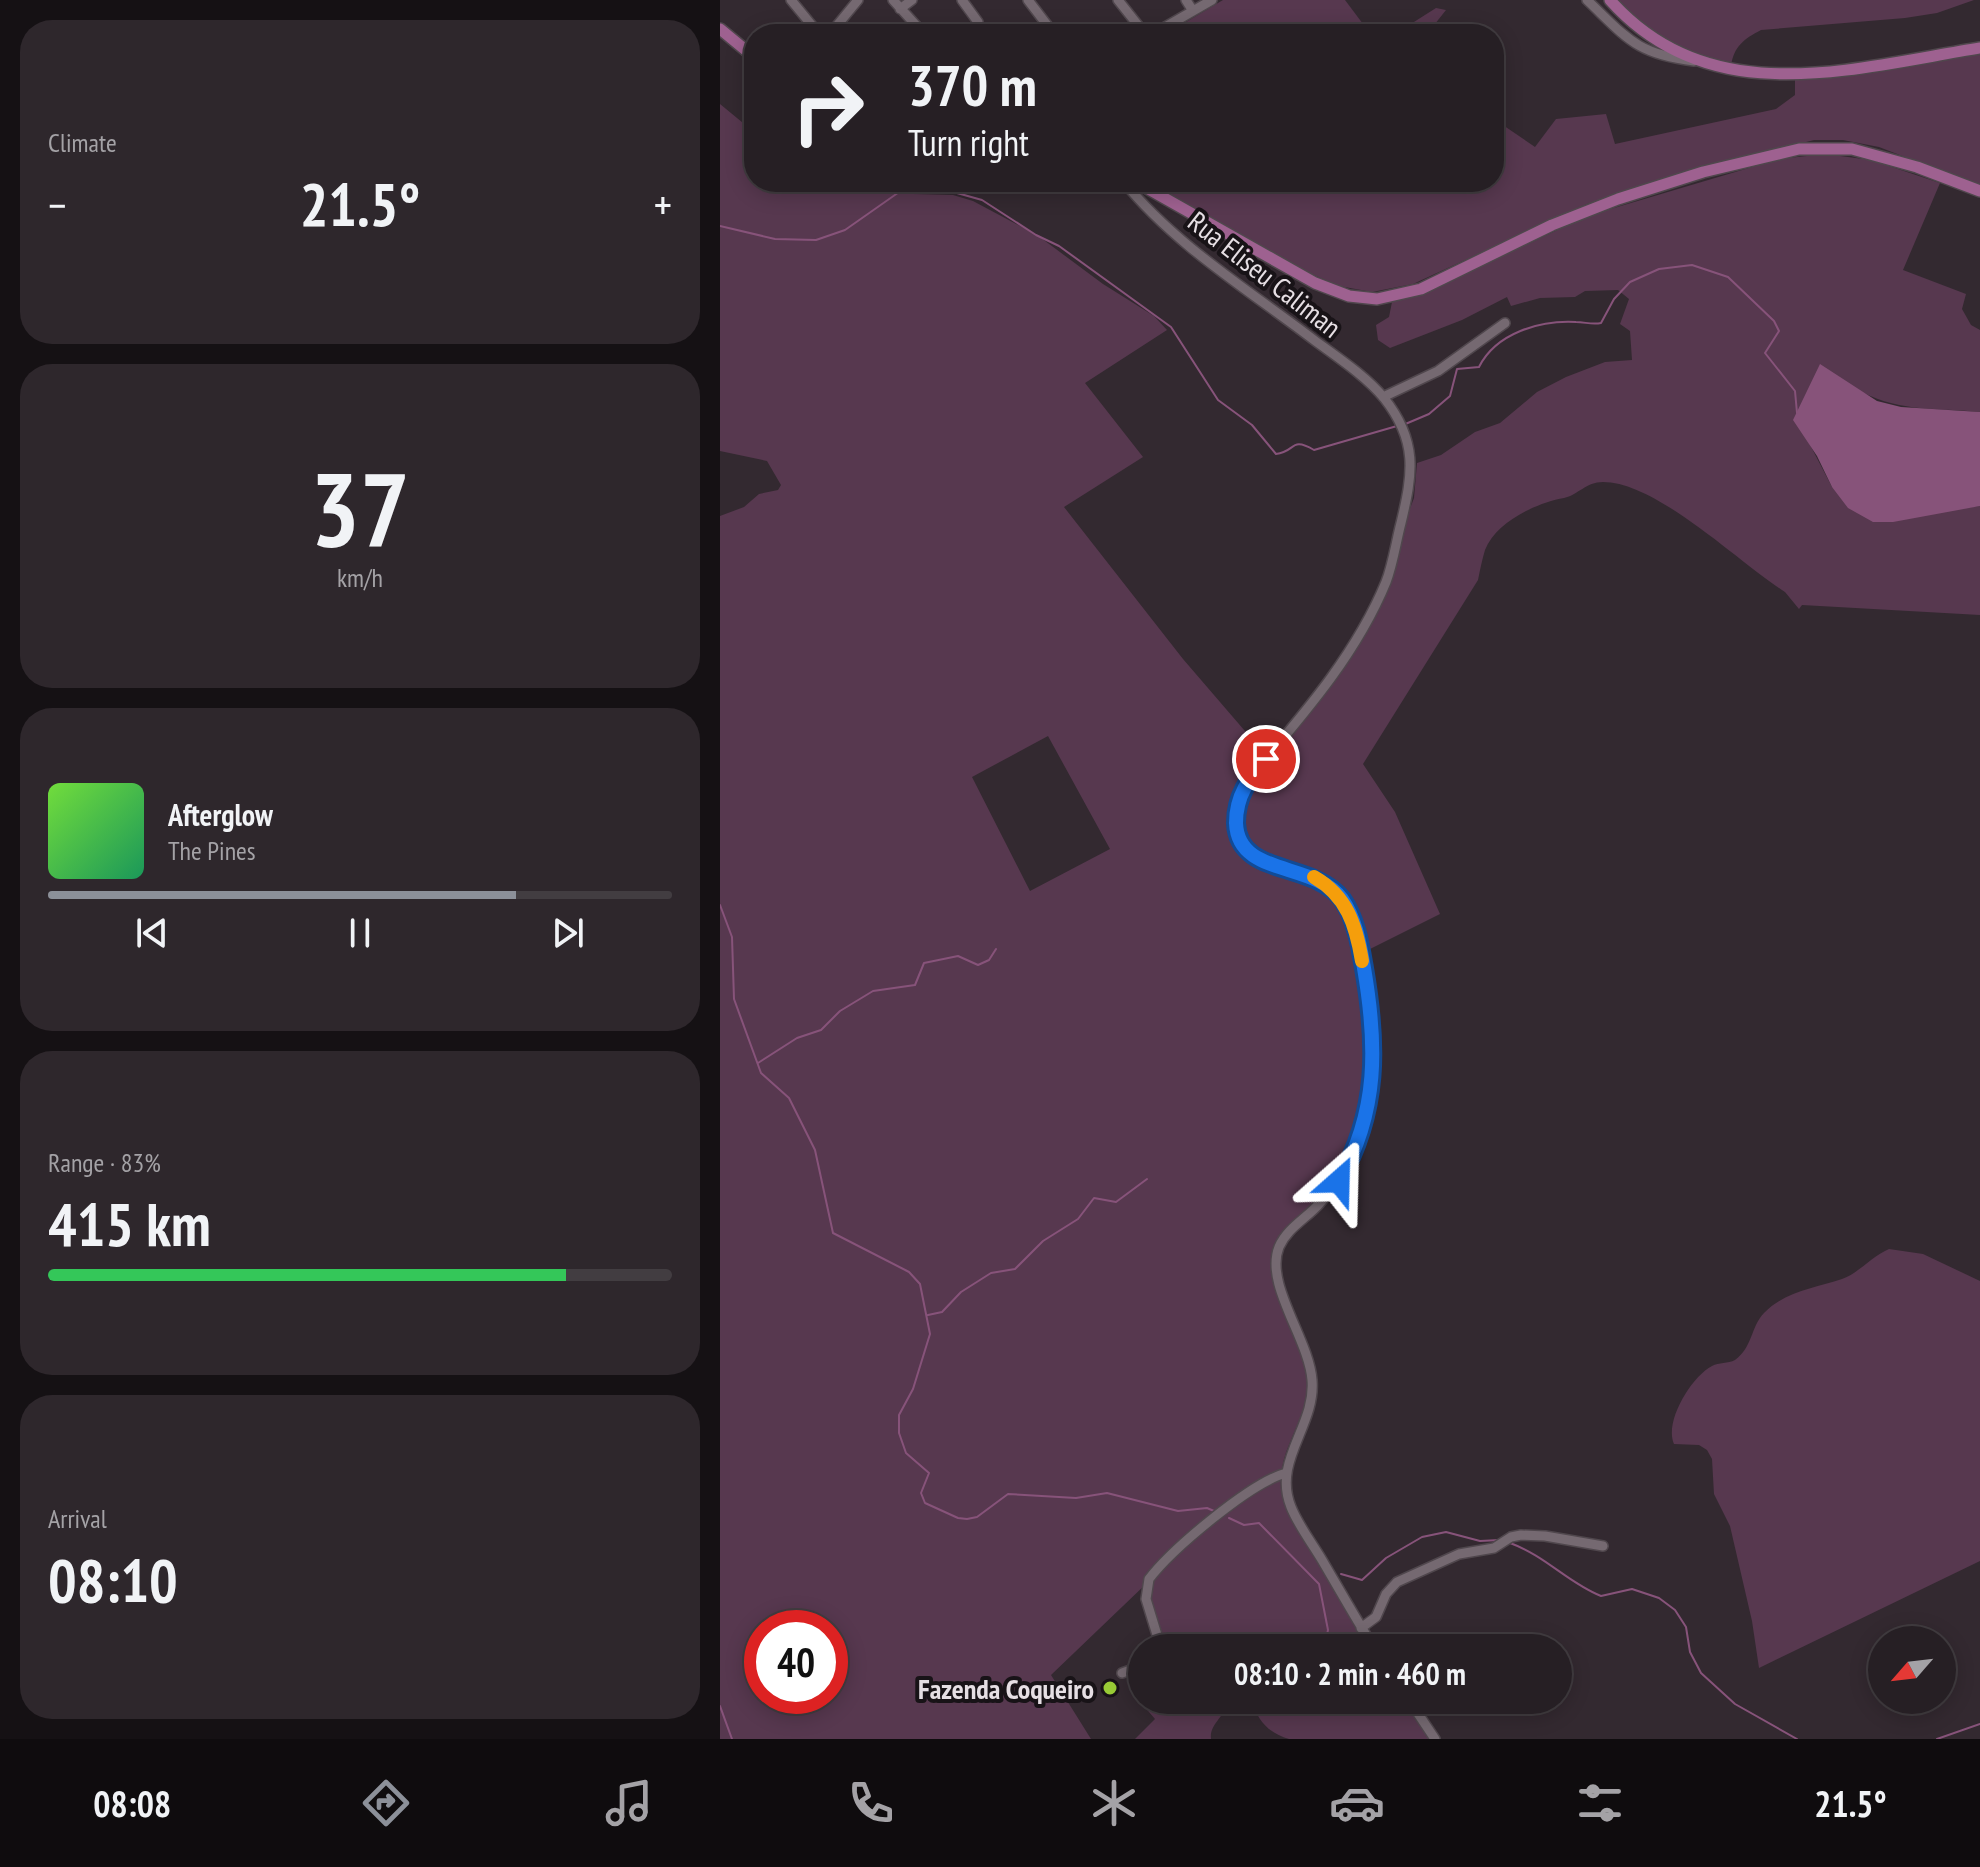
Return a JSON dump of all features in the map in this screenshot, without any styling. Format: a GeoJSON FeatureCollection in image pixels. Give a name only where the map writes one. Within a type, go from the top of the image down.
{"type":"FeatureCollection","features":[{"type":"Feature","properties":{"kind":"main road"},"geometry":{"type":"LineString","coordinates":[[1610,0],[1649,37],[1694,61],[1738,72],[1779,76],[1980,48]]}},
{"type":"Feature","properties":{"kind":"main road"},"geometry":{"type":"LineString","coordinates":[[720,29],[744,49]]}},
{"type":"Feature","properties":{"kind":"main road"},"geometry":{"type":"LineString","coordinates":[[1154,192],[1315,283],[1349,296],[1377,299],[1421,289],[1569,217],[1618,199],[1703,172],[1799,149],[1852,149],[1917,167],[1980,191]]}},
{"type":"Feature","properties":{"kind":"street"},"geometry":{"type":"LineString","coordinates":[[791,0],[811,24]]}},
{"type":"Feature","properties":{"kind":"street"},"geometry":{"type":"LineString","coordinates":[[838,24],[858,0]]}},
{"type":"Feature","properties":{"kind":"street"},"geometry":{"type":"LineString","coordinates":[[893,0],[914,24]]}},
{"type":"Feature","properties":{"kind":"street"},"geometry":{"type":"LineString","coordinates":[[900,9],[912,0]]}},
{"type":"Feature","properties":{"kind":"street"},"geometry":{"type":"LineString","coordinates":[[962,0],[978,22]]}},
{"type":"Feature","properties":{"kind":"street"},"geometry":{"type":"LineString","coordinates":[[1028,0],[1046,24]]}},
{"type":"Feature","properties":{"kind":"street"},"geometry":{"type":"LineString","coordinates":[[1118,0],[1137,24]]}},
{"type":"Feature","properties":{"kind":"street"},"geometry":{"type":"LineString","coordinates":[[1186,0],[1193,11]]}},
{"type":"Feature","properties":{"kind":"street"},"geometry":{"type":"LineString","coordinates":[[1170,24],[1212,0]]}},
{"type":"Feature","properties":{"kind":"street"},"geometry":{"type":"LineString","coordinates":[[1587,0],[1616,31],[1642,48],[1662,57],[1694,61]]}},
{"type":"Feature","properties":{"kind":"street","name":"Rua Eliseu Caliman"},"geometry":{"type":"LineString","coordinates":[[1132,192],[1199,253],[1331,353],[1383,397],[1401,426],[1411,458],[1411,479],[1387,579],[1360,635],[1335,674],[1252,775],[1241,791],[1236,808],[1236,828],[1241,844],[1250,855],[1263,863],[1316,877],[1343,900],[1359,940],[1373,1021],[1374,1065],[1350,1161],[1332,1189],[1285,1236],[1278,1249],[1277,1279],[1302,1341],[1312,1381],[1308,1411],[1288,1459],[1286,1473]]}},
{"type":"Feature","properties":{"kind":"street"},"geometry":{"type":"LineString","coordinates":[[1383,397],[1438,371],[1505,323]]}},
{"type":"Feature","properties":{"kind":"street"},"geometry":{"type":"LineString","coordinates":[[1157,1634],[1146,1599],[1149,1579],[1248,1493],[1266,1480],[1286,1473],[1291,1508],[1365,1634]]}},
{"type":"Feature","properties":{"kind":"street"},"geometry":{"type":"LineString","coordinates":[[1361,1628],[1376,1617],[1386,1594],[1397,1582],[1459,1554],[1494,1548],[1511,1537],[1521,1535],[1603,1546]]}},
{"type":"Feature","properties":{"kind":"street"},"geometry":{"type":"LineString","coordinates":[[1122,1673],[1128,1671]]}},
{"type":"Feature","properties":{"kind":"street"},"geometry":{"type":"LineString","coordinates":[[1418,1714],[1435,1739]]}},
{"type":"Feature","properties":{"kind":"shaded area"},"geometry":{"type":"Polygon","coordinates":[[[1223,0],[1345,0],[1363,24],[1183,24],[1223,0]]]}},
{"type":"Feature","properties":{"kind":"shaded area"},"geometry":{"type":"Polygon","coordinates":[[[1614,0],[1974,0],[1937,13],[1905,18],[1761,30],[1741,44],[1731,66],[1698,55],[1668,40],[1614,0]]]}},
{"type":"Feature","properties":{"kind":"shaded area"},"geometry":{"type":"Polygon","coordinates":[[[1436,8],[1446,10],[1435,24],[1411,24],[1436,8]]]}},
{"type":"Feature","properties":{"kind":"shaded area"},"geometry":{"type":"Polygon","coordinates":[[[1980,54],[1980,186],[1879,147],[1843,140],[1814,140],[1687,172],[1587,204],[1413,284],[1372,292],[1339,286],[1309,273],[1166,192],[1504,192],[1504,126],[1535,147],[1556,119],[1606,114],[1615,144],[1776,109],[1795,95],[1795,80],[1980,54]]]}},
{"type":"Feature","properties":{"kind":"shaded area"},"geometry":{"type":"Polygon","coordinates":[[[720,104],[744,124],[744,192],[953,195],[973,201],[1037,235],[1103,284],[1154,316],[1167,330],[1085,383],[1143,457],[1064,507],[1183,659],[1263,752],[1246,779],[1234,810],[1234,840],[1242,853],[1257,863],[1326,887],[1338,898],[1347,913],[1355,937],[1363,974],[1369,1037],[1364,1101],[1345,1160],[1329,1185],[1280,1238],[1272,1261],[1297,1328],[1308,1381],[1304,1408],[1283,1464],[1281,1489],[1306,1544],[1363,1634],[1160,1634],[1147,1583],[1051,1675],[1091,1739],[720,1739],[720,516],[744,507],[759,494],[778,490],[781,485],[767,461],[720,451],[720,104]],[[1048,736],[972,777],[1030,891],[1110,849],[1048,736]]]}},
{"type":"Feature","properties":{"kind":"shaded area"},"geometry":{"type":"Polygon","coordinates":[[[1825,154],[1871,160],[1940,183],[1903,270],[1966,294],[1962,309],[1971,325],[1980,330],[1980,412],[1899,405],[1852,387],[1807,439],[1832,487],[1943,511],[1980,506],[1980,615],[1802,605],[1799,609],[1785,592],[1697,526],[1648,495],[1624,485],[1597,483],[1518,515],[1490,540],[1478,580],[1363,764],[1395,812],[1440,914],[1366,951],[1354,909],[1339,889],[1317,875],[1262,857],[1248,847],[1242,817],[1247,789],[1253,777],[1358,645],[1414,498],[1417,463],[1441,455],[1475,432],[1500,423],[1537,392],[1566,377],[1605,362],[1632,360],[1630,331],[1620,324],[1629,299],[1618,290],[1585,291],[1575,297],[1540,298],[1511,306],[1507,297],[1462,320],[1390,348],[1378,340],[1376,325],[1389,317],[1392,302],[1451,280],[1587,216],[1779,159],[1825,154]]]}},
{"type":"Feature","properties":{"kind":"shaded area"},"geometry":{"type":"Polygon","coordinates":[[[1820,364],[1877,401],[1901,407],[1980,412],[1980,506],[1893,522],[1873,522],[1848,508],[1832,487],[1817,456],[1793,420],[1820,364]]]}},
{"type":"Feature","properties":{"kind":"shaded area"},"geometry":{"type":"Polygon","coordinates":[[[1889,1249],[1923,1254],[1980,1281],[1980,1561],[1759,1668],[1752,1621],[1730,1526],[1714,1494],[1712,1459],[1707,1450],[1699,1445],[1674,1444],[1672,1435],[1676,1413],[1688,1390],[1704,1372],[1741,1355],[1759,1319],[1772,1306],[1801,1291],[1842,1279],[1889,1249]]]}},
{"type":"Feature","properties":{"kind":"shaded area"},"geometry":{"type":"Polygon","coordinates":[[[1151,1714],[1223,1714],[1213,1728],[1211,1739],[1135,1739],[1155,1719],[1151,1714]]]}},
{"type":"Feature","properties":{"kind":"shaded area"},"geometry":{"type":"Polygon","coordinates":[[[1257,1714],[1416,1714],[1433,1739],[1289,1739],[1265,1725],[1257,1714]]]}},
{"type":"Feature","properties":{"kind":"waterway"},"geometry":{"type":"LineString","coordinates":[[720,226],[775,239],[816,240],[845,230],[899,192]]}},
{"type":"Feature","properties":{"kind":"waterway"},"geometry":{"type":"LineString","coordinates":[[939,192],[982,200],[1059,246],[1171,327],[1218,400],[1252,425],[1276,454],[1301,444],[1314,450],[1397,426]]}},
{"type":"Feature","properties":{"kind":"waterway"},"geometry":{"type":"LineString","coordinates":[[1403,425],[1429,414],[1450,396],[1457,369],[1479,367],[1496,345],[1508,337],[1548,323],[1601,323],[1614,299],[1630,282],[1659,269],[1692,265],[1728,277],[1774,321],[1779,331],[1765,353],[1795,391],[1797,413]]}},
{"type":"Feature","properties":{"kind":"waterway"},"geometry":{"type":"LineString","coordinates":[[720,905],[732,937],[734,999],[761,1073],[789,1098],[815,1150],[833,1233],[909,1272],[920,1284],[930,1334],[913,1389],[899,1415],[899,1433],[906,1453],[929,1473],[921,1493],[925,1503],[967,1519],[977,1517],[1008,1494],[1076,1498],[1107,1493],[1178,1511],[1207,1508],[1214,1511]]}},
{"type":"Feature","properties":{"kind":"waterway"},"geometry":{"type":"LineString","coordinates":[[758,1063],[797,1038],[821,1030],[840,1011],[873,991],[915,985],[924,963],[958,956],[978,965],[989,960],[996,949]]}},
{"type":"Feature","properties":{"kind":"waterway"},"geometry":{"type":"LineString","coordinates":[[928,1315],[942,1312],[961,1292],[991,1273],[1015,1269],[1043,1241],[1078,1219],[1094,1198],[1116,1202],[1147,1179]]}},
{"type":"Feature","properties":{"kind":"waterway"},"geometry":{"type":"LineString","coordinates":[[1229,1518],[1244,1525],[1259,1523],[1319,1584],[1327,1634]]}},
{"type":"Feature","properties":{"kind":"waterway"},"geometry":{"type":"LineString","coordinates":[[1341,1574],[1362,1580],[1386,1558],[1422,1537],[1446,1532],[1480,1541],[1500,1540]]}},
{"type":"Feature","properties":{"kind":"waterway"},"geometry":{"type":"LineString","coordinates":[[1510,1543],[1601,1596],[1632,1589],[1659,1598],[1675,1610],[1686,1627],[1690,1652],[1701,1673],[1735,1704],[1797,1739]]}},
{"type":"Feature","properties":{"kind":"waterway"},"geometry":{"type":"LineString","coordinates":[[720,1706],[732,1739]]}},
{"type":"Feature","properties":{"kind":"waterway"},"geometry":{"type":"LineString","coordinates":[[1937,1739],[1980,1724]]}},
{"type":"Feature","properties":{"kind":"slow traffic"},"geometry":{"type":"LineString","coordinates":[[1314,877],[1332,888],[1343,900],[1359,940],[1362,961]]}},
{"type":"Feature","properties":{"kind":"place","name":"Fazenda Coqueiro"},"geometry":{"type":"Point","coordinates":[1110,1688]}},
{"type":"Feature","properties":{"kind":"route"},"geometry":{"type":"LineString","coordinates":[[1266,759],[1241,791],[1236,808],[1236,828],[1241,844],[1250,855],[1263,863],[1316,877],[1332,888],[1343,900],[1352,918],[1364,968],[1373,1021],[1374,1065],[1358,1136],[1339,1181]]}}]}
